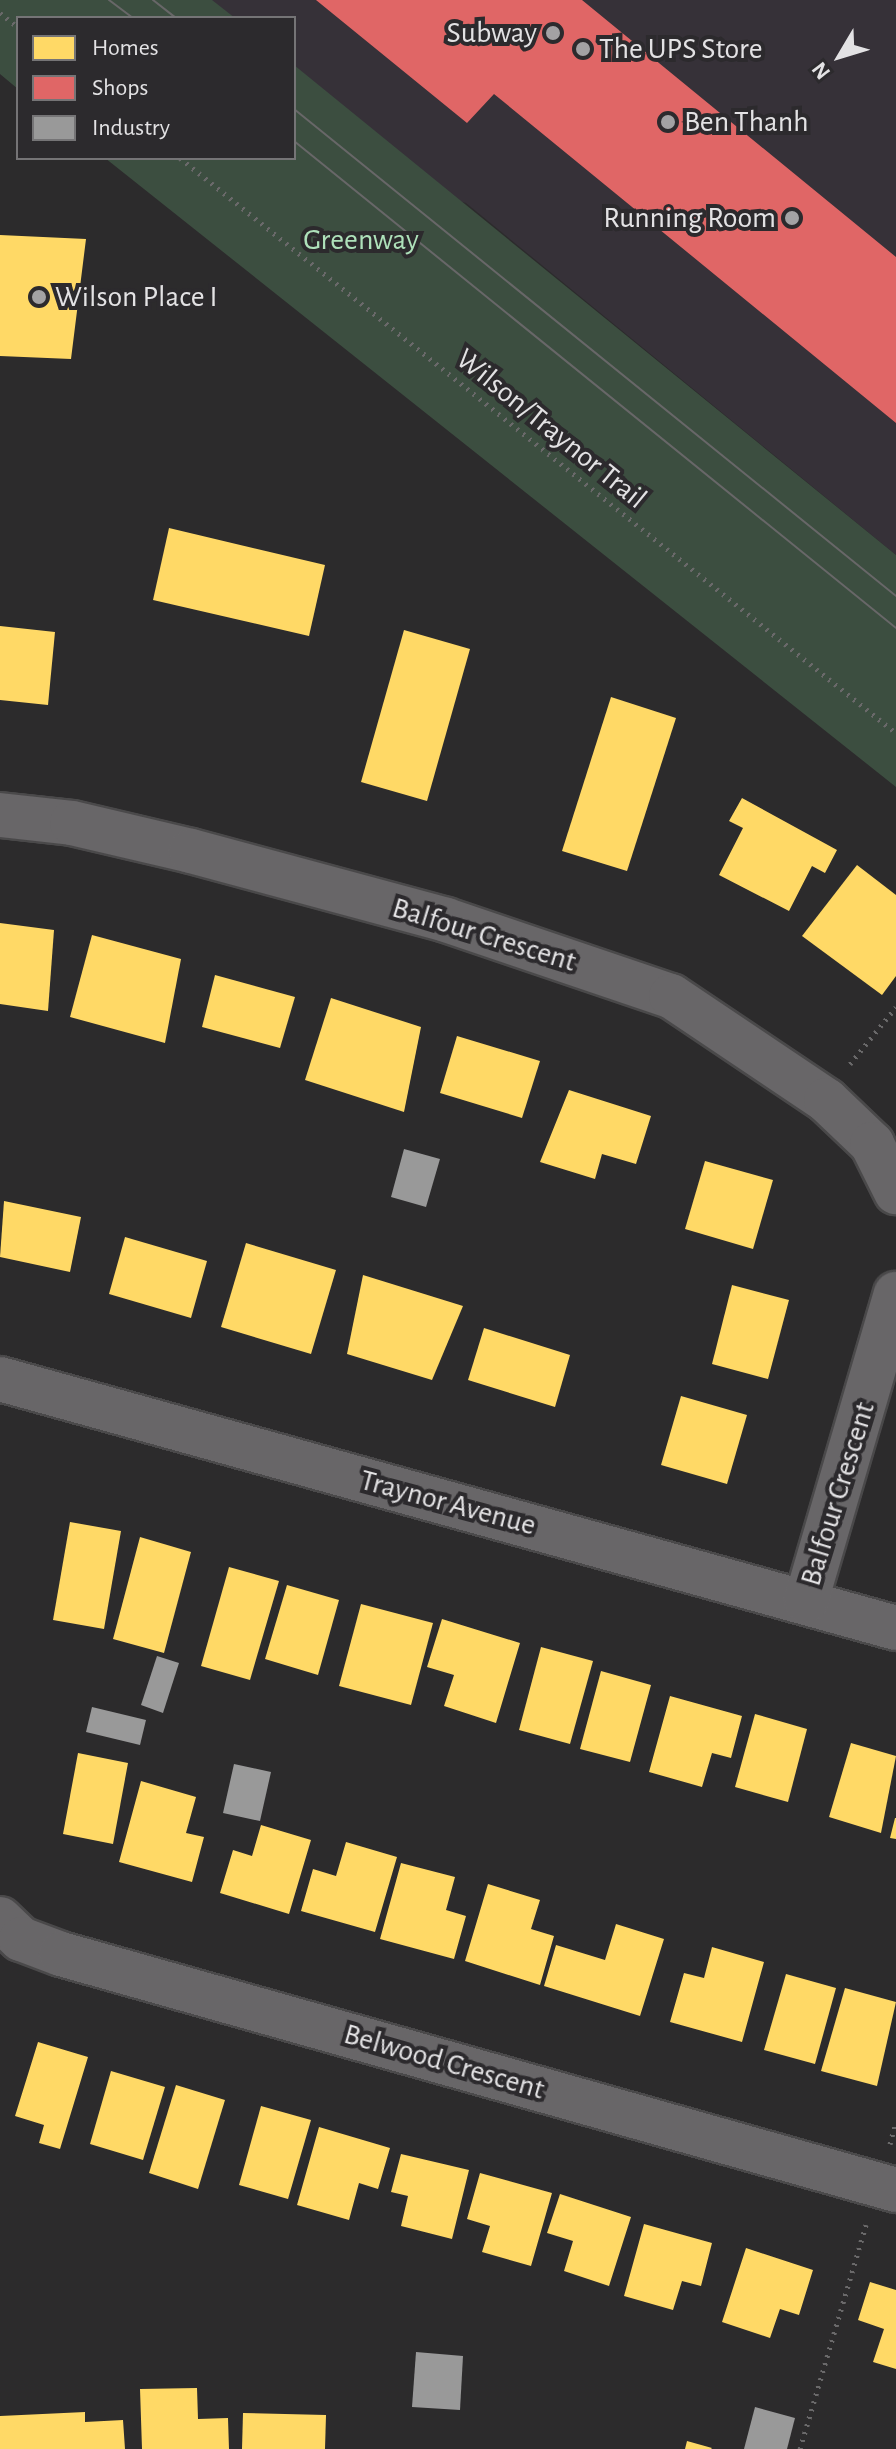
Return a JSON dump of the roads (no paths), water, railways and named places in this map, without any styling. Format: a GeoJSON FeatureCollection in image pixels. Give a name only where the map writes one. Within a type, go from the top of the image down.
{"type":"FeatureCollection","features":[{"type":"Feature","properties":{"kind":"street","name":"Balfour Crescent"},"geometry":{"type":"LineString","coordinates":[[0,815],[72,823],[206,855],[446,920],[671,996],[826,1100],[872,1144],[896,1192]]}},
{"type":"Feature","properties":{"kind":"street","name":"Balfour Crescent"},"geometry":{"type":"LineString","coordinates":[[806,1601],[896,1294]]}},
{"type":"Feature","properties":{"kind":"street","name":"Traynor Avenue"},"geometry":{"type":"LineString","coordinates":[[0,1379],[896,1628]]}},
{"type":"Feature","properties":{"kind":"street","name":"Belwood Crescent"},"geometry":{"type":"LineString","coordinates":[[0,1919],[21,1939],[61,1954],[882,2205]]}},
{"type":"Feature","properties":{"kind":"tram line"},"geometry":{"type":"LineString","coordinates":[[109,0],[130,16]]}},
{"type":"Feature","properties":{"kind":"tram line"},"geometry":{"type":"LineString","coordinates":[[153,0],[173,16]]}},
{"type":"Feature","properties":{"kind":"tram line"},"geometry":{"type":"LineString","coordinates":[[296,111],[896,596]]}},
{"type":"Feature","properties":{"kind":"tram line"},"geometry":{"type":"LineString","coordinates":[[296,143],[896,628]]}},
{"type":"Feature","properties":{"kind":"place","name":"Subway"},"geometry":{"type":"Point","coordinates":[553,33]}},
{"type":"Feature","properties":{"kind":"place","name":"The UPS Store"},"geometry":{"type":"Point","coordinates":[583,49]}},
{"type":"Feature","properties":{"kind":"place","name":"Ben Thanh"},"geometry":{"type":"Point","coordinates":[668,122]}},
{"type":"Feature","properties":{"kind":"place","name":"Running Room"},"geometry":{"type":"Point","coordinates":[792,218]}},
{"type":"Feature","properties":{"kind":"place","name":"Wilson Place I"},"geometry":{"type":"Point","coordinates":[39,297]}},
{"type":"Feature","properties":{"kind":"park label","name":"Greenway"},"geometry":{"type":"Point","coordinates":[361,240]}}]}
